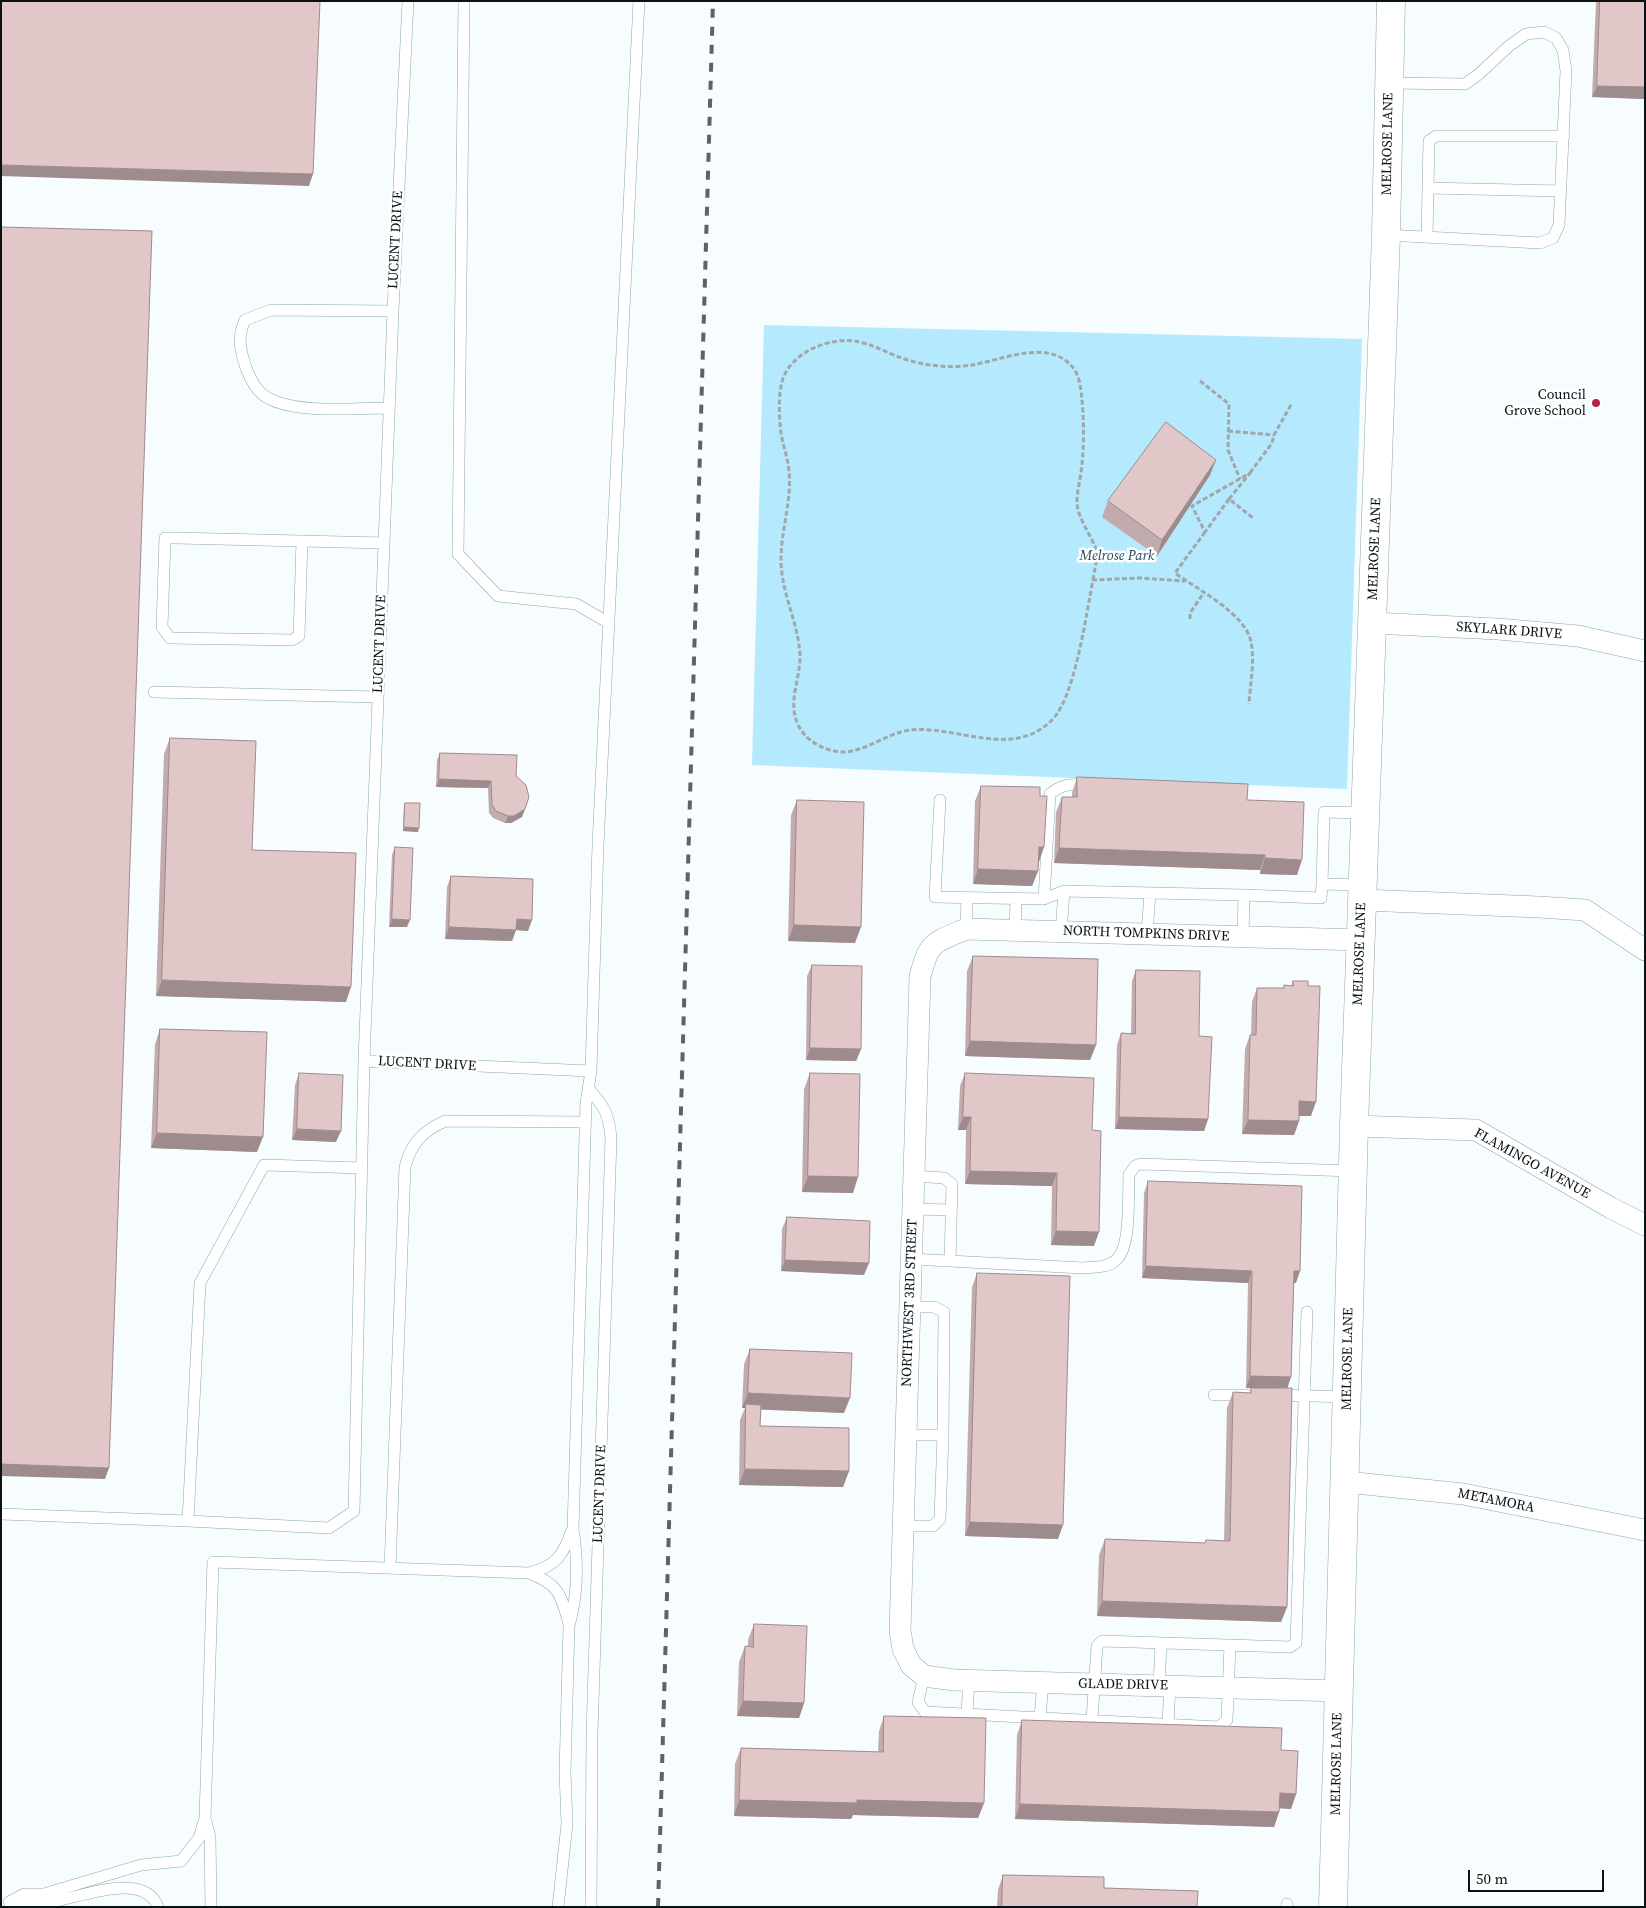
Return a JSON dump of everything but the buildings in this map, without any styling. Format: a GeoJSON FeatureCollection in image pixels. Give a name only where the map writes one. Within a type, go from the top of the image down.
{"type":"FeatureCollection","features":[{"type":"Feature","properties":{"kind":"street","name":"MELROSE LANE"},"geometry":{"type":"LineString","coordinates":[[1333,1907],[1338,1691],[1346,1482],[1354,1126],[1386,235],[1391,1]]}},
{"type":"Feature","properties":{"kind":"street","name":"SKYLARK DRIVE"},"geometry":{"type":"LineString","coordinates":[[1372,623],[1498,629],[1578,636],[1645,651]]}},
{"type":"Feature","properties":{"kind":"street"},"geometry":{"type":"LineString","coordinates":[[1363,892],[1585,910],[1645,950]]}},
{"type":"Feature","properties":{"kind":"street","name":"NORTH TOMPKINS DRIVE"},"geometry":{"type":"LineString","coordinates":[[934,943],[966,929],[1361,940]]}},
{"type":"Feature","properties":{"kind":"street","name":"NORTHWEST 3RD STREET"},"geometry":{"type":"LineString","coordinates":[[917,1670],[903,1649],[900,1630],[920,977],[926,953],[934,943]]}},
{"type":"Feature","properties":{"kind":"street","name":"FLAMINGO AVENUE"},"geometry":{"type":"LineString","coordinates":[[1354,1126],[1476,1130],[1611,1208],[1645,1225]]}},
{"type":"Feature","properties":{"kind":"street","name":"METAMORA"},"geometry":{"type":"LineString","coordinates":[[1346,1482],[1463,1494],[1645,1530]]}},
{"type":"Feature","properties":{"kind":"street","name":"GLADE DRIVE"},"geometry":{"type":"LineString","coordinates":[[917,1670],[969,1680],[1338,1691]]}},
{"type":"Feature","properties":{"kind":"lane","name":"LUCENT DRIVE"},"geometry":{"type":"LineString","coordinates":[[408,1],[393,311],[364,1061],[591,1071]]}},
{"type":"Feature","properties":{"kind":"lane"},"geometry":{"type":"LineString","coordinates":[[464,1],[458,554],[498,596],[576,604],[609,624]]}},
{"type":"Feature","properties":{"kind":"lane"},"geometry":{"type":"LineString","coordinates":[[558,1907],[567,1824],[565,1772],[569,1626],[574,1606],[576,1547],[573,1529],[585,1122],[591,1071],[598,845],[639,1]]}},
{"type":"Feature","properties":{"kind":"lane"},"geometry":{"type":"LineString","coordinates":[[1386,235],[1540,243],[1553,238],[1560,225],[1566,70],[1563,50],[1556,38],[1544,32],[1526,34],[1509,46],[1479,74],[1464,84],[1389,83]]}},
{"type":"Feature","properties":{"kind":"lane"},"geometry":{"type":"LineString","coordinates":[[1426,237],[1429,142],[1436,136],[1564,136]]}},
{"type":"Feature","properties":{"kind":"lane"},"geometry":{"type":"LineString","coordinates":[[1428,188],[1561,191]]}},
{"type":"Feature","properties":{"kind":"lane"},"geometry":{"type":"LineString","coordinates":[[389,408],[293,407],[267,398],[252,383],[239,349],[240,333],[245,320],[271,310],[393,311]]}},
{"type":"Feature","properties":{"kind":"lane"},"geometry":{"type":"LineString","coordinates":[[302,541],[299,636],[292,640],[170,638],[165,635],[162,627],[165,538],[302,541],[384,543]]}},
{"type":"Feature","properties":{"kind":"lane"},"geometry":{"type":"LineString","coordinates":[[154,692],[378,697]]}},
{"type":"Feature","properties":{"kind":"lane"},"geometry":{"type":"LineString","coordinates":[[1044,899],[1050,794],[1059,786],[1068,784],[1097,785]]}},
{"type":"Feature","properties":{"kind":"lane"},"geometry":{"type":"LineString","coordinates":[[940,800],[935,897],[967,898],[1044,899],[1064,891],[1321,898],[1324,812],[1366,813]]}},
{"type":"Feature","properties":{"kind":"lane"},"geometry":{"type":"LineString","coordinates":[[1322,884],[1363,892]]}},
{"type":"Feature","properties":{"kind":"lane"},"geometry":{"type":"LineString","coordinates":[[1061,932],[1064,891]]}},
{"type":"Feature","properties":{"kind":"lane"},"geometry":{"type":"LineString","coordinates":[[1147,934],[1150,893]]}},
{"type":"Feature","properties":{"kind":"lane"},"geometry":{"type":"LineString","coordinates":[[1243,937],[1244,895]]}},
{"type":"Feature","properties":{"kind":"lane"},"geometry":{"type":"LineString","coordinates":[[966,929],[967,898]]}},
{"type":"Feature","properties":{"kind":"lane"},"geometry":{"type":"LineString","coordinates":[[1015,931],[1016,899]]}},
{"type":"Feature","properties":{"kind":"lane"},"geometry":{"type":"LineString","coordinates":[[1,1514],[329,1528],[354,1511],[364,1061]]}},
{"type":"Feature","properties":{"kind":"lane","name":"LUCENT DRIVE"},"geometry":{"type":"LineString","coordinates":[[588,1088],[602,1104],[609,1117],[611,1138],[593,1724],[590,1907]]}},
{"type":"Feature","properties":{"kind":"lane"},"geometry":{"type":"LineString","coordinates":[[390,1568],[404,1167],[409,1152],[416,1140],[428,1128],[445,1121],[585,1122]]}},
{"type":"Feature","properties":{"kind":"lane"},"geometry":{"type":"LineString","coordinates":[[911,1259],[1083,1268],[1106,1266],[1117,1260],[1124,1247],[1129,1175],[1135,1166],[1140,1164],[1353,1171]]}},
{"type":"Feature","properties":{"kind":"lane"},"geometry":{"type":"LineString","coordinates":[[188,1521],[200,1283],[264,1165],[362,1168]]}},
{"type":"Feature","properties":{"kind":"lane"},"geometry":{"type":"LineString","coordinates":[[914,1176],[948,1180],[952,1184],[950,1261]]}},
{"type":"Feature","properties":{"kind":"lane"},"geometry":{"type":"LineString","coordinates":[[913,1209],[951,1210]]}},
{"type":"Feature","properties":{"kind":"lane"},"geometry":{"type":"LineString","coordinates":[[903,1526],[933,1526],[940,1519],[943,1435],[944,1312],[934,1307],[910,1307]]}},
{"type":"Feature","properties":{"kind":"lane"},"geometry":{"type":"LineString","coordinates":[[1092,1720],[1097,1646],[1102,1641],[1290,1647],[1296,1643],[1307,1312]]}},
{"type":"Feature","properties":{"kind":"lane"},"geometry":{"type":"LineString","coordinates":[[1214,1395],[1347,1397]]}},
{"type":"Feature","properties":{"kind":"lane"},"geometry":{"type":"LineString","coordinates":[[906,1435],[943,1435]]}},
{"type":"Feature","properties":{"kind":"lane"},"geometry":{"type":"LineString","coordinates":[[5,1902],[24,1894],[44,1894],[141,1865],[181,1861],[199,1838],[205,1818],[214,1562],[529,1573],[544,1569],[558,1559],[573,1529]]}},
{"type":"Feature","properties":{"kind":"lane"},"geometry":{"type":"LineString","coordinates":[[529,1573],[543,1578],[554,1586],[561,1597],[569,1626]]}},
{"type":"Feature","properties":{"kind":"lane"},"geometry":{"type":"LineString","coordinates":[[1161,1643],[1168,1724]]}},
{"type":"Feature","properties":{"kind":"lane"},"geometry":{"type":"LineString","coordinates":[[917,1670],[918,1702],[925,1712],[1219,1727],[1227,1720],[1230,1645]]}},
{"type":"Feature","properties":{"kind":"lane"},"geometry":{"type":"LineString","coordinates":[[967,1714],[969,1680]]}},
{"type":"Feature","properties":{"kind":"lane"},"geometry":{"type":"LineString","coordinates":[[1040,1718],[1043,1682]]}},
{"type":"Feature","properties":{"kind":"lane"},"geometry":{"type":"LineString","coordinates":[[205,1818],[210,1837],[211,1907]]}},
{"type":"Feature","properties":{"kind":"lane"},"geometry":{"type":"LineString","coordinates":[[5,1902],[54,1902],[122,1887],[141,1889],[151,1895],[158,1907]]}},
{"type":"Feature","properties":{"kind":"path"},"geometry":{"type":"LineString","coordinates":[[841,341],[858,341],[899,358],[926,364],[970,365],[1033,353],[1051,354],[1063,359],[1074,370],[1080,382],[1084,437],[1076,506],[1096,549],[1097,556],[1093,580],[1066,700],[1052,720],[1041,729],[1029,735],[1004,740],[969,736],[943,730],[911,730],[898,732],[845,752],[824,748],[814,742],[804,734],[793,708],[800,656],[796,628],[784,584],[781,562],[790,472],[781,435],[780,416],[782,381],[786,370],[806,352],[841,341]]}},
{"type":"Feature","properties":{"kind":"path"},"geometry":{"type":"LineString","coordinates":[[1200,381],[1229,404],[1228,450],[1240,479]]}},
{"type":"Feature","properties":{"kind":"path"},"geometry":{"type":"LineString","coordinates":[[1249,704],[1252,651],[1250,637],[1243,623],[1175,573],[1272,443],[1274,435],[1292,403]]}},
{"type":"Feature","properties":{"kind":"path"},"geometry":{"type":"LineString","coordinates":[[1228,431],[1274,435]]}},
{"type":"Feature","properties":{"kind":"path"},"geometry":{"type":"LineString","coordinates":[[1204,532],[1192,506],[1250,473]]}},
{"type":"Feature","properties":{"kind":"path"},"geometry":{"type":"LineString","coordinates":[[1229,499],[1253,518]]}},
{"type":"Feature","properties":{"kind":"path"},"geometry":{"type":"LineString","coordinates":[[1093,580],[1139,578],[1185,580]]}},
{"type":"Feature","properties":{"kind":"path"},"geometry":{"type":"LineString","coordinates":[[1190,619],[1190,613],[1203,594]]}},
{"type":"Feature","properties":{"kind":"green space","name":"Melrose Park"},"geometry":{"type":"Polygon","coordinates":[[[764,325],[1362,339],[1347,789],[752,765],[764,325]]]}},
{"type":"Feature","properties":{"kind":"railway"},"geometry":{"type":"LineString","coordinates":[[658,1907],[713,1]]}},
{"type":"Feature","properties":{"kind":"place","name":"Council Grove School"},"geometry":{"type":"Point","coordinates":[1596,403]}}]}
